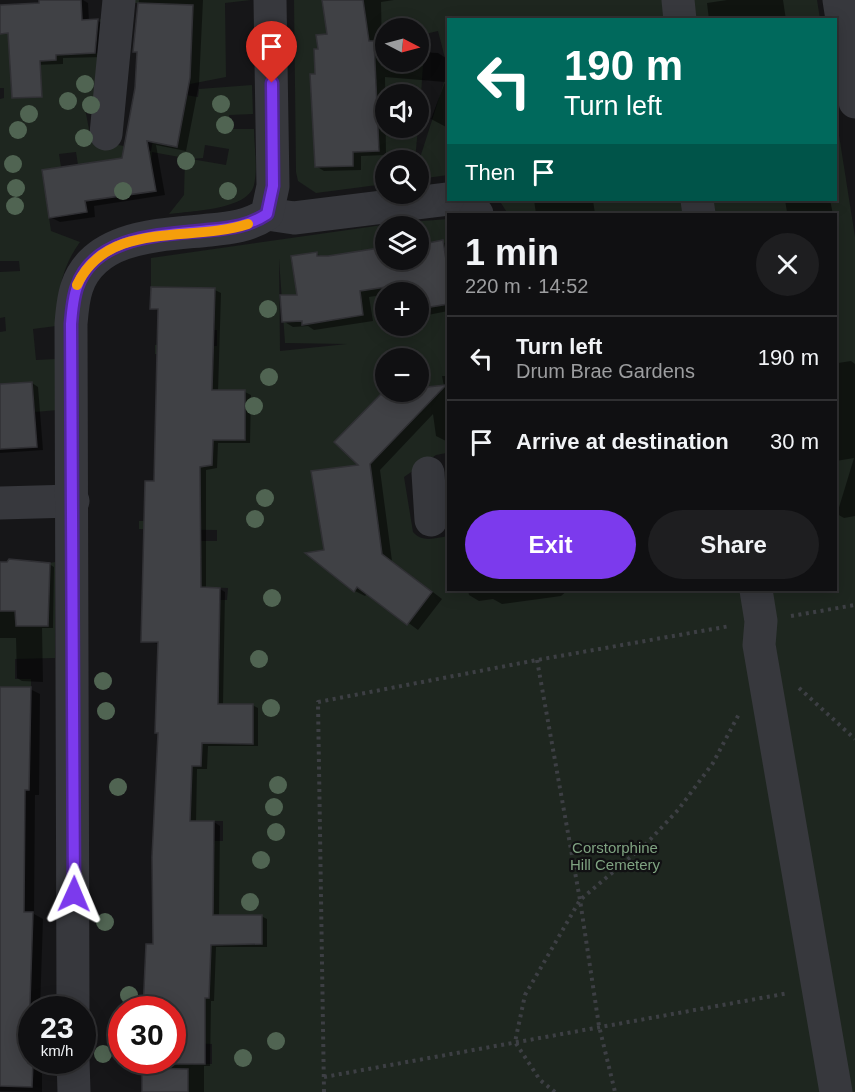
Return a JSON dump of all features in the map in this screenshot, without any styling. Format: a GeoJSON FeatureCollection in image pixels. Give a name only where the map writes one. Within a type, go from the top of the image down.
{"type":"FeatureCollection","features":[{"type":"Feature","properties":{"kind":"street"},"geometry":{"type":"LineString","coordinates":[[106,134],[119,0]]}},
{"type":"Feature","properties":{"kind":"street"},"geometry":{"type":"LineString","coordinates":[[262,217],[273,186],[270,0]]}},
{"type":"Feature","properties":{"kind":"street"},"geometry":{"type":"LineString","coordinates":[[678,0],[680,18]]}},
{"type":"Feature","properties":{"kind":"street"},"geometry":{"type":"LineString","coordinates":[[839,0],[855,101]]}},
{"type":"Feature","properties":{"kind":"street"},"geometry":{"type":"LineString","coordinates":[[73,996],[71,324],[74,296],[82,275],[97,258],[117,245],[156,237],[244,225],[262,217],[294,218],[447,200]]}},
{"type":"Feature","properties":{"kind":"street"},"geometry":{"type":"LineString","coordinates":[[462,201],[473,207],[476,213]]}},
{"type":"Feature","properties":{"kind":"street"},"geometry":{"type":"LineString","coordinates":[[0,503],[73,501]]}},
{"type":"Feature","properties":{"kind":"street"},"geometry":{"type":"LineString","coordinates":[[758,605],[759,645],[836,1092]]}},
{"type":"Feature","properties":{"kind":"street"},"geometry":{"type":"LineString","coordinates":[[73,1074],[74,1092]]}},
{"type":"Feature","properties":{"kind":"path"},"geometry":{"type":"LineString","coordinates":[[324,1092],[318,702],[537,660],[758,605],[855,605]]}},
{"type":"Feature","properties":{"kind":"path"},"geometry":{"type":"LineString","coordinates":[[537,660],[580,900],[599,1026],[615,1092]]}},
{"type":"Feature","properties":{"kind":"path"},"geometry":{"type":"LineString","coordinates":[[794,683],[855,739]]}},
{"type":"Feature","properties":{"kind":"path"},"geometry":{"type":"LineString","coordinates":[[555,1092],[540,1080],[515,1042],[525,996],[580,900],[646,844],[678,810],[713,763],[741,709]]}},
{"type":"Feature","properties":{"kind":"path"},"geometry":{"type":"LineString","coordinates":[[324,1077],[818,988]]}},
{"type":"Feature","properties":{"kind":"green space"},"geometry":{"type":"Polygon","coordinates":[[[135,0],[251,0],[225,3],[226,77],[190,84],[193,6],[135,3],[135,0]]]}},
{"type":"Feature","properties":{"kind":"green space"},"geometry":{"type":"Polygon","coordinates":[[[294,0],[817,0],[820,18],[447,18],[447,66],[438,31],[429,33],[429,18],[375,18],[375,72],[422,72],[422,84],[375,84],[375,138],[417,138],[416,150],[375,150],[375,185],[316,193],[298,181],[296,172],[294,0]]]}},
{"type":"Feature","properties":{"kind":"green space"},"geometry":{"type":"Polygon","coordinates":[[[100,19],[105,19],[101,96],[84,103],[91,140],[151,151],[162,91],[198,97],[199,89],[252,85],[253,114],[229,115],[230,129],[254,129],[256,164],[254,185],[250,193],[230,204],[218,208],[169,214],[184,195],[185,158],[152,152],[151,163],[132,194],[114,197],[108,160],[78,165],[76,152],[59,154],[61,167],[42,170],[51,231],[80,242],[68,262],[61,282],[56,326],[33,329],[36,360],[56,359],[58,410],[35,412],[32,382],[0,384],[0,332],[6,331],[5,317],[0,318],[0,272],[20,271],[19,261],[0,261],[0,99],[4,98],[4,88],[0,88],[0,34],[24,32],[28,97],[41,97],[40,55],[45,61],[56,60],[56,55],[101,53],[100,19]],[[205,145],[203,158],[191,159],[226,165],[229,149],[205,145]]]}},
{"type":"Feature","properties":{"kind":"green space"},"geometry":{"type":"Polygon","coordinates":[[[447,73],[447,175],[429,178],[429,150],[423,150],[426,138],[429,138],[429,130],[447,73]]]}},
{"type":"Feature","properties":{"kind":"green space","name":"Corstorphine Hill Cemetery"},"geometry":{"type":"Polygon","coordinates":[[[837,122],[855,237],[855,1092],[188,1092],[186,1064],[212,1064],[212,1044],[188,1043],[205,1031],[205,1011],[188,1011],[186,1008],[186,998],[209,998],[210,944],[262,944],[261,915],[197,915],[197,875],[214,874],[214,853],[196,841],[223,841],[223,821],[190,821],[192,766],[201,766],[202,743],[252,744],[252,704],[226,704],[225,725],[196,724],[219,681],[220,659],[210,658],[210,647],[219,647],[219,632],[188,600],[227,600],[228,588],[200,587],[201,551],[189,551],[191,541],[217,541],[217,530],[139,529],[139,521],[200,521],[200,503],[191,503],[197,469],[154,469],[154,461],[211,462],[203,428],[226,428],[226,440],[245,440],[245,391],[212,390],[212,355],[155,354],[155,345],[217,346],[217,330],[202,330],[203,299],[215,300],[215,289],[151,287],[151,258],[375,226],[375,270],[429,270],[429,220],[447,219],[447,456],[446,453],[436,455],[404,477],[413,532],[425,539],[447,536],[447,591],[837,591],[837,213],[507,213],[500,201],[837,201],[837,122]],[[279,259],[280,351],[347,344],[285,343],[279,259]]]}},
{"type":"Feature","properties":{"kind":"green space"},"geometry":{"type":"Polygon","coordinates":[[[55,562],[55,658],[15,659],[15,679],[31,679],[31,687],[0,687],[0,611],[15,611],[16,626],[48,626],[50,563],[55,562]]]}},
{"type":"Feature","properties":{"kind":"building"},"geometry":{"type":"Polygon","coordinates":[[[39,0],[81,0],[82,20],[98,19],[95,53],[56,55],[56,60],[40,61],[42,97],[12,98],[8,33],[0,34],[0,5],[39,3],[39,0]]]}},
{"type":"Feature","properties":{"kind":"building"},"geometry":{"type":"Polygon","coordinates":[[[322,0],[363,0],[369,41],[374,41],[375,138],[378,138],[379,150],[353,152],[353,166],[315,167],[310,74],[315,74],[314,49],[318,49],[316,35],[327,34],[322,0]]]}},
{"type":"Feature","properties":{"kind":"building"},"geometry":{"type":"Polygon","coordinates":[[[138,3],[193,5],[190,78],[177,147],[147,141],[156,191],[85,201],[87,212],[49,218],[42,170],[122,158],[135,88],[137,52],[133,52],[138,3]]]}},
{"type":"Feature","properties":{"kind":"building"},"geometry":{"type":"Polygon","coordinates":[[[443,240],[447,266],[447,304],[429,307],[429,282],[375,282],[375,289],[360,291],[363,315],[302,325],[302,321],[282,322],[280,295],[297,295],[291,256],[317,252],[317,256],[375,249],[375,270],[429,270],[429,243],[443,240]]]}},
{"type":"Feature","properties":{"kind":"building"},"geometry":{"type":"Polygon","coordinates":[[[151,287],[215,288],[212,390],[245,390],[245,440],[213,440],[212,465],[200,467],[201,587],[220,588],[218,704],[253,704],[253,744],[202,743],[201,766],[192,766],[190,821],[214,821],[213,915],[262,915],[262,944],[211,945],[209,998],[205,998],[205,1064],[186,1064],[186,996],[144,996],[146,944],[153,944],[152,857],[158,733],[155,733],[158,642],[141,642],[145,481],[154,481],[158,309],[150,309],[151,287]]]}},
{"type":"Feature","properties":{"kind":"building"},"geometry":{"type":"Polygon","coordinates":[[[32,382],[37,447],[0,449],[0,384],[32,382]]]}},
{"type":"Feature","properties":{"kind":"building"},"geometry":{"type":"Polygon","coordinates":[[[446,385],[370,464],[382,554],[432,592],[407,625],[357,587],[354,592],[305,553],[324,550],[311,471],[358,465],[334,442],[375,400],[375,402],[429,402],[429,387],[446,385]]]}},
{"type":"Feature","properties":{"kind":"building"},"geometry":{"type":"Polygon","coordinates":[[[9,559],[50,563],[48,626],[16,626],[15,611],[0,611],[0,562],[7,562],[9,559]]]}},
{"type":"Feature","properties":{"kind":"building"},"geometry":{"type":"Polygon","coordinates":[[[0,687],[31,687],[29,790],[25,790],[24,912],[33,912],[30,996],[18,996],[18,1074],[33,1074],[32,1087],[0,1086],[0,687]]]}},
{"type":"Feature","properties":{"kind":"building"},"geometry":{"type":"Polygon","coordinates":[[[186,1069],[188,1069],[188,1092],[142,1092],[142,1074],[186,1074],[186,1069]]]}},
{"type":"Feature","properties":{"kind":"slow traffic"},"geometry":{"type":"LineString","coordinates":[[77,285],[89,267],[105,252],[117,245],[248,224]]}},
{"type":"Feature","properties":{"kind":"route"},"geometry":{"type":"LineString","coordinates":[[74,894],[71,324],[74,296],[82,275],[105,252],[117,245],[156,237],[230,228],[257,221],[267,214],[273,186],[272,83]]}}]}
